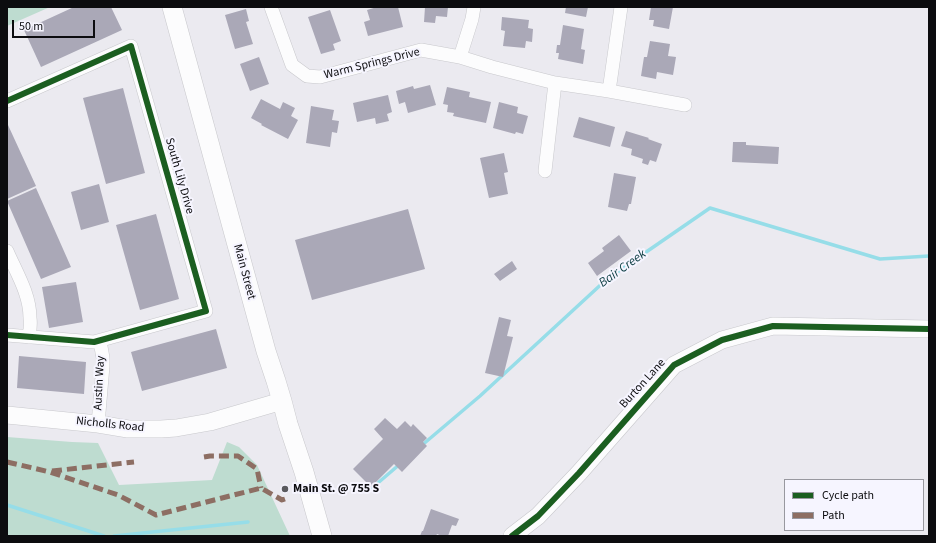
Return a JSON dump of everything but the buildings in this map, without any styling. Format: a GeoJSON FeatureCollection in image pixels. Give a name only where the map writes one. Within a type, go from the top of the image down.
{"type":"FeatureCollection","features":[{"type":"Feature","properties":{"kind":"main road","name":"Main Street"},"geometry":{"type":"LineString","coordinates":[[172,7],[266,351],[304,472],[322,536]]}},
{"type":"Feature","properties":{"kind":"street","name":"Warm Springs Drive"},"geometry":{"type":"LineString","coordinates":[[271,7],[292,65],[307,76],[320,77],[421,50],[460,57],[492,67],[555,82],[685,105]]}},
{"type":"Feature","properties":{"kind":"street"},"geometry":{"type":"LineString","coordinates":[[460,57],[472,19],[474,7]]}},
{"type":"Feature","properties":{"kind":"street"},"geometry":{"type":"LineString","coordinates":[[609,91],[621,7]]}},
{"type":"Feature","properties":{"kind":"street","name":"South Lily Drive"},"geometry":{"type":"LineString","coordinates":[[7,101],[131,46],[206,311],[100,342]]}},
{"type":"Feature","properties":{"kind":"street"},"geometry":{"type":"LineString","coordinates":[[545,171],[555,82]]}},
{"type":"Feature","properties":{"kind":"street"},"geometry":{"type":"LineString","coordinates":[[7,250],[28,302],[30,318],[29,337]]}},
{"type":"Feature","properties":{"kind":"street","name":"Burton Lane"},"geometry":{"type":"LineString","coordinates":[[512,536],[538,516],[579,473],[674,365],[722,340],[773,326],[929,329]]}},
{"type":"Feature","properties":{"kind":"street"},"geometry":{"type":"LineString","coordinates":[[7,335],[100,342]]}},
{"type":"Feature","properties":{"kind":"street","name":"Austin Way"},"geometry":{"type":"LineString","coordinates":[[98,424],[103,366],[100,342]]}},
{"type":"Feature","properties":{"kind":"street","name":"Nicholls Road"},"geometry":{"type":"LineString","coordinates":[[7,415],[98,424],[128,429],[176,428],[210,422],[282,401]]}},
{"type":"Feature","properties":{"kind":"green space"},"geometry":{"type":"Polygon","coordinates":[[[7,7],[50,7],[7,26],[7,7]]]}},
{"type":"Feature","properties":{"kind":"green space"},"geometry":{"type":"Polygon","coordinates":[[[7,437],[98,443],[119,485],[212,480],[227,442],[239,447],[257,465],[290,536],[7,536],[7,437]]]}},
{"type":"Feature","properties":{"kind":"waterway","name":"Bair Creek"},"geometry":{"type":"LineString","coordinates":[[421,446],[480,396],[607,279],[710,208],[880,259],[929,256]]}},
{"type":"Feature","properties":{"kind":"waterway","name":"Bair Creek"},"geometry":{"type":"LineString","coordinates":[[372,488],[400,464]]}},
{"type":"Feature","properties":{"kind":"waterway","name":"Bair Creek"},"geometry":{"type":"LineString","coordinates":[[7,505],[104,536]]}},
{"type":"Feature","properties":{"kind":"waterway","name":"Bair Creek"},"geometry":{"type":"LineString","coordinates":[[114,536],[248,522]]}},
{"type":"Feature","properties":{"kind":"marked path"},"geometry":{"type":"LineString","coordinates":[[204,457],[238,456],[257,469],[261,488]]}},
{"type":"Feature","properties":{"kind":"marked path"},"geometry":{"type":"LineString","coordinates":[[7,462],[50,472],[118,495],[156,515],[261,488],[282,500],[285,499]]}},
{"type":"Feature","properties":{"kind":"marked path"},"geometry":{"type":"LineString","coordinates":[[52,471],[134,462]]}},
{"type":"Feature","properties":{"kind":"cycle path"},"geometry":{"type":"LineString","coordinates":[[7,101],[131,46],[206,311],[94,342],[7,335]]}},
{"type":"Feature","properties":{"kind":"cycle path"},"geometry":{"type":"LineString","coordinates":[[512,536],[538,516],[579,473],[674,365],[722,340],[773,326],[929,329]]}},
{"type":"Feature","properties":{"kind":"place","name":"Main St. @ 755 S"},"geometry":{"type":"Point","coordinates":[285,489]}}]}
